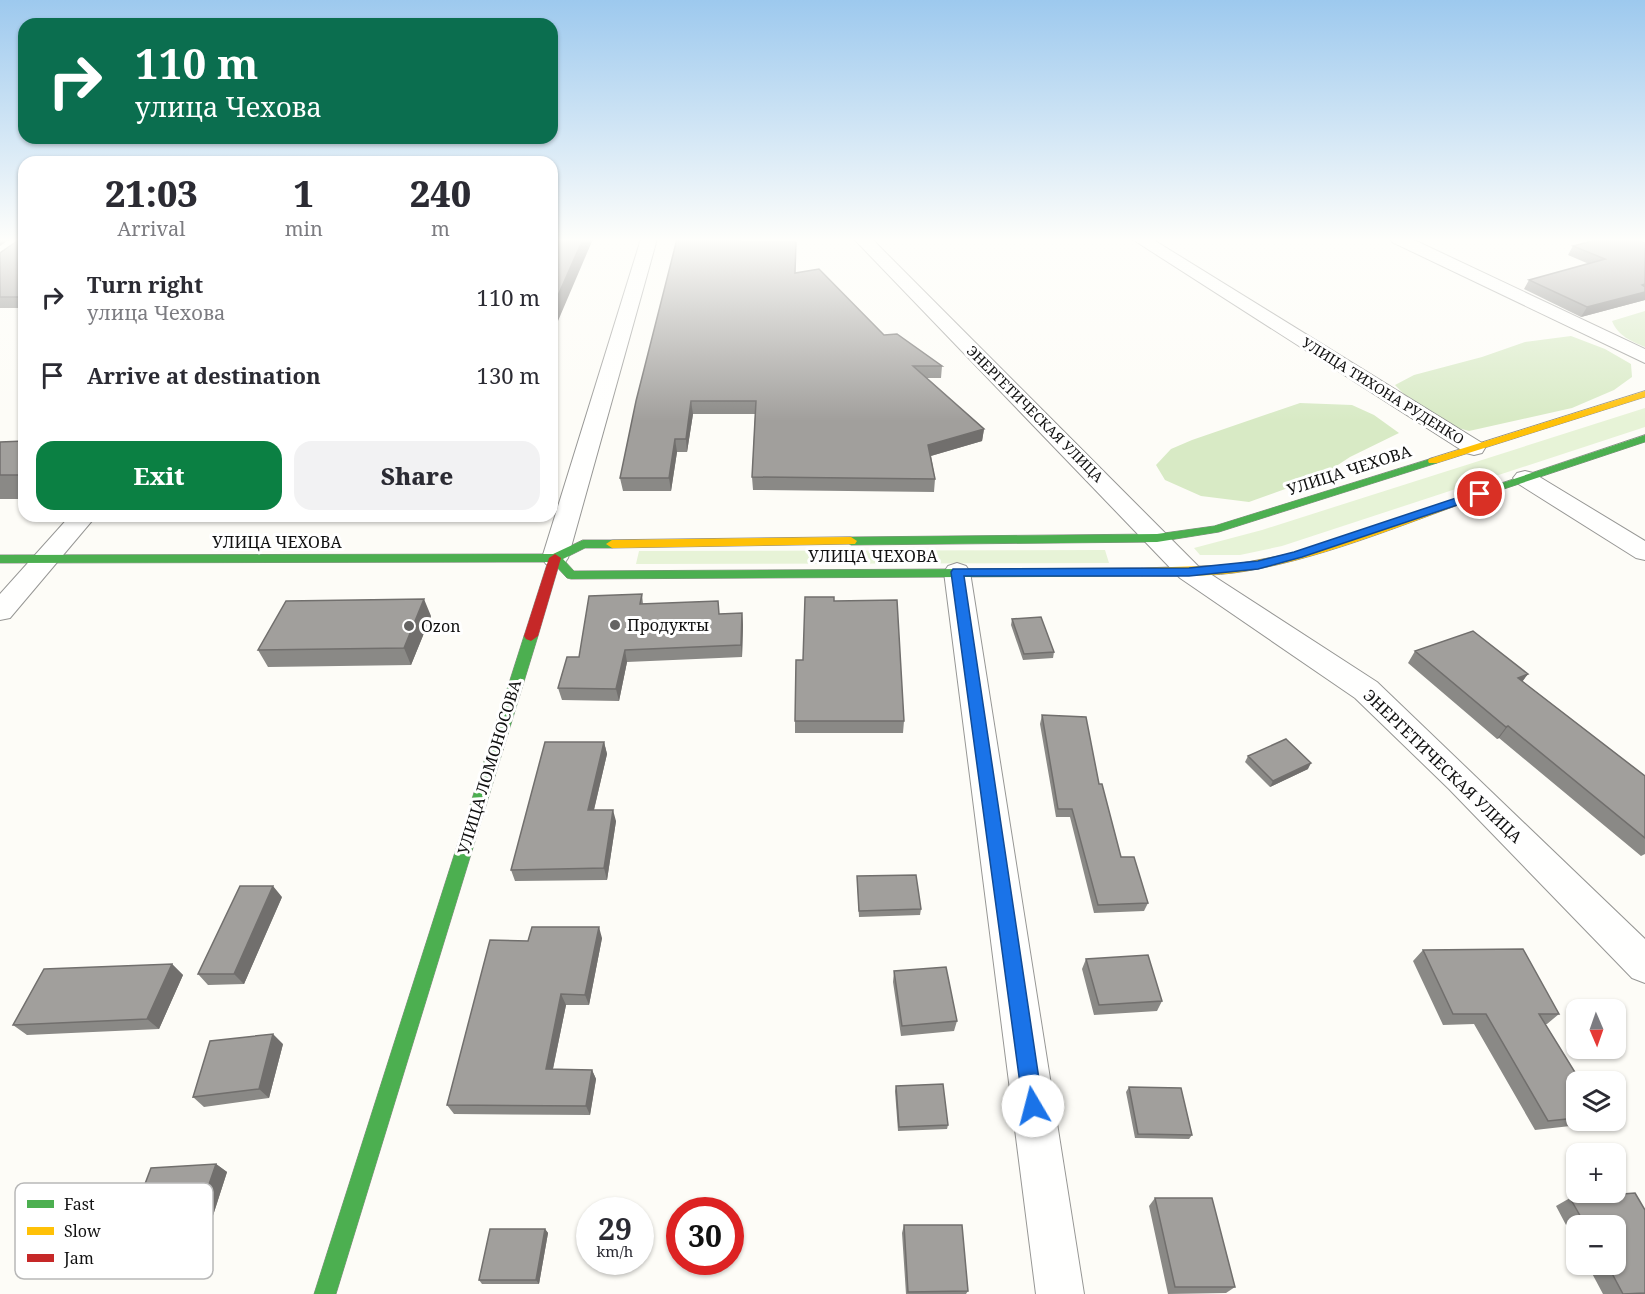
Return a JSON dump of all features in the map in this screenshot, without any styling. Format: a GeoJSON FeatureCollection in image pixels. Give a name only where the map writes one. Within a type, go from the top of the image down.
{"type":"FeatureCollection","features":[{"type":"Feature","properties":{"kind":"main road","name":"УЛИЦА ЧЕХОВА"},"geometry":{"type":"LineString","coordinates":[[0,559],[555,558],[584,544],[1157,538],[1215,529],[1645,394]]}},
{"type":"Feature","properties":{"kind":"main road","name":"УЛИЦА ЧЕХОВА"},"geometry":{"type":"LineString","coordinates":[[555,558],[571,574],[1189,572],[1258,565],[1298,555],[1645,438]]}},
{"type":"Feature","properties":{"kind":"main road","name":"УЛИЦА ЛОМОНОСОВА"},"geometry":{"type":"LineString","coordinates":[[325,1294],[555,558]]}},
{"type":"Feature","properties":{"kind":"street","name":"УЛИЦА ЛОМОНОСОВА"},"geometry":{"type":"LineString","coordinates":[[555,558],[632,299]]}},
{"type":"Feature","properties":{"kind":"street","name":"ЭНЕРГЕТИЧЕСКАЯ УЛИЦА"},"geometry":{"type":"LineString","coordinates":[[922,299],[1189,572],[1366,690],[1460,780],[1645,965]]}},
{"type":"Feature","properties":{"kind":"street","name":"УЛИЦА ТИХОНА РУДЕНКО"},"geometry":{"type":"LineString","coordinates":[[1237,299],[1474,448]]}},
{"type":"Feature","properties":{"kind":"street"},"geometry":{"type":"LineString","coordinates":[[1524,299],[1645,357]]}},
{"type":"Feature","properties":{"kind":"street"},"geometry":{"type":"LineString","coordinates":[[1525,478],[1645,552]]}},
{"type":"Feature","properties":{"kind":"street"},"geometry":{"type":"LineString","coordinates":[[0,611],[79,522]]}},
{"type":"Feature","properties":{"kind":"street"},"geometry":{"type":"LineString","coordinates":[[957,572],[1060,1294]]}},
{"type":"Feature","properties":{"kind":"green space"},"geometry":{"type":"Polygon","coordinates":[[[1645,311],[1645,347],[1621,334],[1612,321],[1645,311]]]}},
{"type":"Feature","properties":{"kind":"green space"},"geometry":{"type":"Polygon","coordinates":[[[1571,336],[1605,349],[1631,364],[1632,377],[1614,390],[1572,408],[1469,431],[1429,420],[1395,385],[1414,375],[1482,357],[1525,342],[1571,336]]]}},
{"type":"Feature","properties":{"kind":"green space"},"geometry":{"type":"Polygon","coordinates":[[[1300,403],[1352,405],[1374,415],[1399,433],[1350,457],[1321,476],[1249,502],[1201,496],[1165,480],[1156,465],[1171,449],[1300,403]]]}},
{"type":"Feature","properties":{"kind":"green space"},"geometry":{"type":"Polygon","coordinates":[[[1645,408],[1645,427],[1282,546],[1240,555],[1200,555],[1194,548],[1262,530],[1645,408]]]}},
{"type":"Feature","properties":{"kind":"green space"},"geometry":{"type":"Polygon","coordinates":[[[1105,550],[1109,563],[636,564],[639,551],[1105,550]]]}},
{"type":"Feature","properties":{"kind":"building"},"geometry":{"type":"Polygon","coordinates":[[[662,299],[849,299],[884,335],[897,334],[942,366],[913,366],[984,429],[928,445],[935,479],[752,477],[756,401],[691,401],[686,439],[675,439],[669,478],[620,478],[636,401],[662,299]]]}},
{"type":"Feature","properties":{"kind":"building"},"geometry":{"type":"Polygon","coordinates":[[[1571,299],[1616,299],[1587,307],[1571,299]]]}},
{"type":"Feature","properties":{"kind":"building"},"geometry":{"type":"Polygon","coordinates":[[[18,441],[18,475],[0,475],[0,442],[18,441]]]}},
{"type":"Feature","properties":{"kind":"building"},"geometry":{"type":"Polygon","coordinates":[[[642,594],[640,604],[718,601],[719,614],[742,613],[741,645],[625,650],[616,689],[558,688],[567,657],[579,657],[589,596],[642,594]]]}},
{"type":"Feature","properties":{"kind":"building"},"geometry":{"type":"Polygon","coordinates":[[[805,597],[834,597],[834,601],[897,600],[904,721],[795,721],[796,660],[803,660],[805,597]]]}},
{"type":"Feature","properties":{"kind":"building"},"geometry":{"type":"Polygon","coordinates":[[[424,599],[404,648],[258,650],[286,601],[424,599]]]}},
{"type":"Feature","properties":{"kind":"building"},"geometry":{"type":"Polygon","coordinates":[[[1041,617],[1054,652],[1024,654],[1012,619],[1041,617]]]}},
{"type":"Feature","properties":{"kind":"building"},"geometry":{"type":"Polygon","coordinates":[[[1473,631],[1528,674],[1518,678],[1645,776],[1645,838],[1415,651],[1473,631]]]}},
{"type":"Feature","properties":{"kind":"building"},"geometry":{"type":"Polygon","coordinates":[[[1042,715],[1086,717],[1099,784],[1102,784],[1121,857],[1134,857],[1148,903],[1098,905],[1072,809],[1058,809],[1042,715]]]}},
{"type":"Feature","properties":{"kind":"building"},"geometry":{"type":"Polygon","coordinates":[[[1286,739],[1311,763],[1273,781],[1248,756],[1286,739]]]}},
{"type":"Feature","properties":{"kind":"building"},"geometry":{"type":"Polygon","coordinates":[[[545,742],[604,742],[588,810],[613,810],[604,868],[511,870],[545,742]]]}},
{"type":"Feature","properties":{"kind":"building"},"geometry":{"type":"Polygon","coordinates":[[[916,875],[921,909],[859,911],[857,876],[916,875]]]}},
{"type":"Feature","properties":{"kind":"building"},"geometry":{"type":"Polygon","coordinates":[[[240,886],[273,886],[234,974],[198,974],[240,886]]]}},
{"type":"Feature","properties":{"kind":"building"},"geometry":{"type":"Polygon","coordinates":[[[532,927],[599,927],[585,995],[561,994],[546,1069],[592,1070],[586,1106],[447,1105],[490,940],[528,941],[532,927]]]}},
{"type":"Feature","properties":{"kind":"building"},"geometry":{"type":"Polygon","coordinates":[[[1523,949],[1559,1014],[1539,1014],[1574,1071],[1566,1071],[1566,1119],[1548,1121],[1486,1014],[1453,1014],[1423,950],[1523,949]]]}},
{"type":"Feature","properties":{"kind":"building"},"geometry":{"type":"Polygon","coordinates":[[[1148,955],[1162,1001],[1099,1005],[1086,959],[1148,955]]]}},
{"type":"Feature","properties":{"kind":"building"},"geometry":{"type":"Polygon","coordinates":[[[172,964],[147,1019],[13,1025],[44,969],[172,964]]]}},
{"type":"Feature","properties":{"kind":"building"},"geometry":{"type":"Polygon","coordinates":[[[946,967],[957,1021],[902,1026],[894,971],[946,967]]]}},
{"type":"Feature","properties":{"kind":"building"},"geometry":{"type":"Polygon","coordinates":[[[273,1034],[259,1089],[193,1097],[210,1041],[273,1034]]]}},
{"type":"Feature","properties":{"kind":"building"},"geometry":{"type":"Polygon","coordinates":[[[943,1084],[948,1125],[899,1127],[896,1086],[943,1084]]]}},
{"type":"Feature","properties":{"kind":"building"},"geometry":{"type":"Polygon","coordinates":[[[1129,1087],[1181,1088],[1192,1135],[1138,1134],[1129,1087]]]}},
{"type":"Feature","properties":{"kind":"building"},"geometry":{"type":"Polygon","coordinates":[[[216,1164],[209,1183],[145,1183],[151,1168],[216,1164]]]}},
{"type":"Feature","properties":{"kind":"building"},"geometry":{"type":"Polygon","coordinates":[[[1635,1193],[1645,1210],[1645,1293],[1623,1294],[1613,1275],[1626,1275],[1626,1215],[1580,1215],[1573,1203],[1626,1203],[1626,1194],[1635,1193]]]}},
{"type":"Feature","properties":{"kind":"building"},"geometry":{"type":"Polygon","coordinates":[[[1155,1198],[1212,1198],[1235,1287],[1175,1287],[1155,1198]]]}},
{"type":"Feature","properties":{"kind":"building"},"geometry":{"type":"Polygon","coordinates":[[[904,1225],[962,1225],[968,1291],[908,1292],[904,1225]]]}},
{"type":"Feature","properties":{"kind":"building"},"geometry":{"type":"Polygon","coordinates":[[[490,1229],[545,1229],[536,1280],[479,1280],[490,1229]]]}},
{"type":"Feature","properties":{"kind":"traffic: fast"},"geometry":{"type":"LineString","coordinates":[[1491,490],[1645,438]]}},
{"type":"Feature","properties":{"kind":"traffic: fast"},"geometry":{"type":"LineString","coordinates":[[851,541],[1157,538],[1215,529],[1433,461]]}},
{"type":"Feature","properties":{"kind":"traffic: fast"},"geometry":{"type":"LineString","coordinates":[[0,559],[555,558],[583,544],[612,544]]}},
{"type":"Feature","properties":{"kind":"traffic: fast"},"geometry":{"type":"LineString","coordinates":[[555,558],[571,575],[1142,572]]}},
{"type":"Feature","properties":{"kind":"traffic: fast"},"geometry":{"type":"LineString","coordinates":[[325,1294],[531,636]]}},
{"type":"Feature","properties":{"kind":"traffic: slow"},"geometry":{"type":"LineString","coordinates":[[1433,461],[1645,394]]}},
{"type":"Feature","properties":{"kind":"traffic: slow"},"geometry":{"type":"LineString","coordinates":[[1142,572],[1202,571],[1261,564],[1348,540],[1491,490]]}},
{"type":"Feature","properties":{"kind":"traffic: slow"},"geometry":{"type":"LineString","coordinates":[[612,544],[851,541]]}},
{"type":"Feature","properties":{"kind":"traffic: jam"},"geometry":{"type":"LineString","coordinates":[[531,636],[555,558]]}},
{"type":"Feature","properties":{"kind":"place","name":"Продукты"},"geometry":{"type":"Point","coordinates":[615,625]}},
{"type":"Feature","properties":{"kind":"place","name":"Ozon"},"geometry":{"type":"Point","coordinates":[409,626]}},
{"type":"Feature","properties":{"kind":"route"},"geometry":{"type":"LineString","coordinates":[[1033,1106],[957,572],[1189,572],[1258,565],[1298,555],[1480,494]]}}]}
